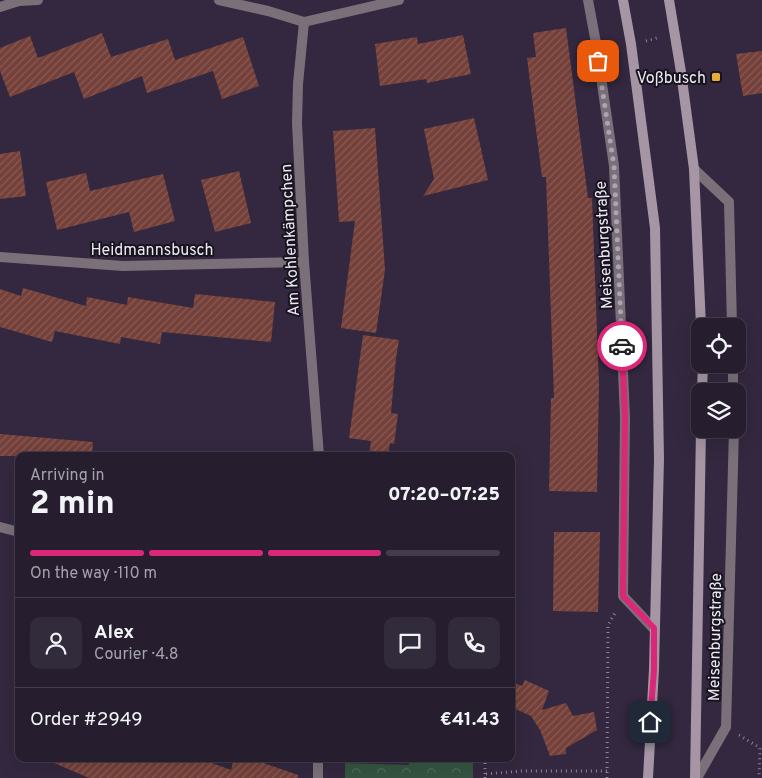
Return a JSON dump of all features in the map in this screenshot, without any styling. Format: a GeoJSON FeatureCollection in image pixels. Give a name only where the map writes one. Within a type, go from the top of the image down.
{"type":"FeatureCollection","features":[{"type":"Feature","properties":{"kind":"main road"},"geometry":{"type":"LineString","coordinates":[[623,0],[631,44],[655,228],[659,459],[654,670],[648,778]]}},
{"type":"Feature","properties":{"kind":"main road"},"geometry":{"type":"LineString","coordinates":[[669,0],[694,169],[701,318]]}},
{"type":"Feature","properties":{"kind":"main road","name":"Meisenburgstraße"},"geometry":{"type":"LineString","coordinates":[[696,778],[701,438]]}},
{"type":"Feature","properties":{"kind":"street"},"geometry":{"type":"LineString","coordinates":[[0,8],[19,1],[38,0]]}},
{"type":"Feature","properties":{"kind":"street"},"geometry":{"type":"LineString","coordinates":[[219,0],[268,11],[304,22],[399,0]]}},
{"type":"Feature","properties":{"kind":"street","name":"Meisenburgstraße"},"geometry":{"type":"LineString","coordinates":[[588,0],[614,166],[625,417],[623,596],[654,628]]}},
{"type":"Feature","properties":{"kind":"street","name":"Am Kohlenkämpchen"},"geometry":{"type":"LineString","coordinates":[[304,22],[298,84],[297,123],[304,262],[318,452]]}},
{"type":"Feature","properties":{"kind":"street"},"geometry":{"type":"LineString","coordinates":[[694,169],[729,202],[732,318]]}},
{"type":"Feature","properties":{"kind":"street","name":"Heidmannsbusch"},"geometry":{"type":"LineString","coordinates":[[0,257],[123,266],[304,262]]}},
{"type":"Feature","properties":{"kind":"street","name":"Meisenburgstraße"},"geometry":{"type":"LineString","coordinates":[[696,778],[726,726],[734,438]]}},
{"type":"Feature","properties":{"kind":"street"},"geometry":{"type":"LineString","coordinates":[[0,527],[15,531]]}},
{"type":"Feature","properties":{"kind":"street"},"geometry":{"type":"LineString","coordinates":[[318,762],[318,778]]}},
{"type":"Feature","properties":{"kind":"path"},"geometry":{"type":"LineString","coordinates":[[607,778],[608,625],[615,612]]}},
{"type":"Feature","properties":{"kind":"path"},"geometry":{"type":"LineString","coordinates":[[726,726],[760,748],[759,778]]}},
{"type":"Feature","properties":{"kind":"path"},"geometry":{"type":"LineString","coordinates":[[485,762],[485,776],[522,771],[607,771]]}},
{"type":"Feature","properties":{"kind":"path"},"geometry":{"type":"LineString","coordinates":[[501,773],[501,778]]}},
{"type":"Feature","properties":{"kind":"green space"},"geometry":{"type":"Polygon","coordinates":[[[410,762],[473,762],[473,778],[345,778],[345,763],[408,765],[410,762]]]}},
{"type":"Feature","properties":{"kind":"building"},"geometry":{"type":"Polygon","coordinates":[[[566,28],[588,198],[592,198],[599,385],[597,492],[549,491],[551,398],[554,398],[546,177],[542,177],[527,58],[536,57],[533,33],[566,28]]]}},
{"type":"Feature","properties":{"kind":"building"},"geometry":{"type":"Polygon","coordinates":[[[102,33],[111,57],[168,39],[175,60],[243,37],[259,86],[222,99],[213,71],[147,93],[142,76],[84,99],[74,72],[10,97],[0,71],[0,48],[30,36],[38,58],[102,33]]]}},
{"type":"Feature","properties":{"kind":"building"},"geometry":{"type":"Polygon","coordinates":[[[463,35],[471,74],[427,83],[426,79],[380,86],[375,44],[417,37],[418,44],[463,35]]]}},
{"type":"Feature","properties":{"kind":"building"},"geometry":{"type":"Polygon","coordinates":[[[762,51],[762,93],[743,96],[736,54],[762,51]]]}},
{"type":"Feature","properties":{"kind":"building"},"geometry":{"type":"Polygon","coordinates":[[[474,118],[488,180],[423,196],[434,179],[424,129],[474,118]]]}},
{"type":"Feature","properties":{"kind":"building"},"geometry":{"type":"Polygon","coordinates":[[[375,128],[385,270],[376,333],[341,328],[355,221],[339,222],[333,131],[375,128]]]}},
{"type":"Feature","properties":{"kind":"building"},"geometry":{"type":"Polygon","coordinates":[[[20,151],[26,196],[0,199],[0,154],[20,151]]]}},
{"type":"Feature","properties":{"kind":"building"},"geometry":{"type":"Polygon","coordinates":[[[239,171],[251,223],[215,232],[201,180],[239,171]]]}},
{"type":"Feature","properties":{"kind":"building"},"geometry":{"type":"Polygon","coordinates":[[[86,173],[90,191],[163,174],[175,221],[134,232],[129,212],[57,230],[46,182],[86,173]]]}},
{"type":"Feature","properties":{"kind":"building"},"geometry":{"type":"Polygon","coordinates":[[[23,288],[86,306],[87,297],[127,305],[128,297],[193,308],[195,294],[275,302],[271,342],[162,332],[160,344],[121,337],[120,344],[55,331],[52,342],[0,327],[0,289],[21,296],[23,288]]]}},
{"type":"Feature","properties":{"kind":"building"},"geometry":{"type":"Polygon","coordinates":[[[363,335],[399,340],[391,413],[398,414],[394,444],[390,443],[389,452],[370,452],[371,441],[349,438],[363,335]]]}},
{"type":"Feature","properties":{"kind":"building"},"geometry":{"type":"Polygon","coordinates":[[[0,434],[93,442],[92,452],[15,452],[15,456],[0,456],[0,434]]]}},
{"type":"Feature","properties":{"kind":"building"},"geometry":{"type":"Polygon","coordinates":[[[554,532],[600,532],[598,612],[553,611],[554,532]]]}},
{"type":"Feature","properties":{"kind":"building"},"geometry":{"type":"Polygon","coordinates":[[[525,680],[549,691],[542,710],[566,703],[573,716],[594,712],[597,730],[566,748],[566,754],[550,756],[540,730],[531,716],[515,709],[515,683],[522,686],[525,680]]]}},
{"type":"Feature","properties":{"kind":"building"},"geometry":{"type":"Polygon","coordinates":[[[52,762],[209,762],[231,770],[233,762],[261,762],[298,775],[298,778],[89,778],[52,762]]]}},
{"type":"Feature","properties":{"kind":"way so far"},"geometry":{"type":"LineString","coordinates":[[598,61],[614,166],[622,346]]}},
{"type":"Feature","properties":{"kind":"place","name":"Voßbusch"},"geometry":{"type":"Point","coordinates":[716,77]}},
{"type":"Feature","properties":{"kind":"route"},"geometry":{"type":"LineString","coordinates":[[622,346],[625,417],[623,596],[654,628],[654,670],[650,722]]}}]}
